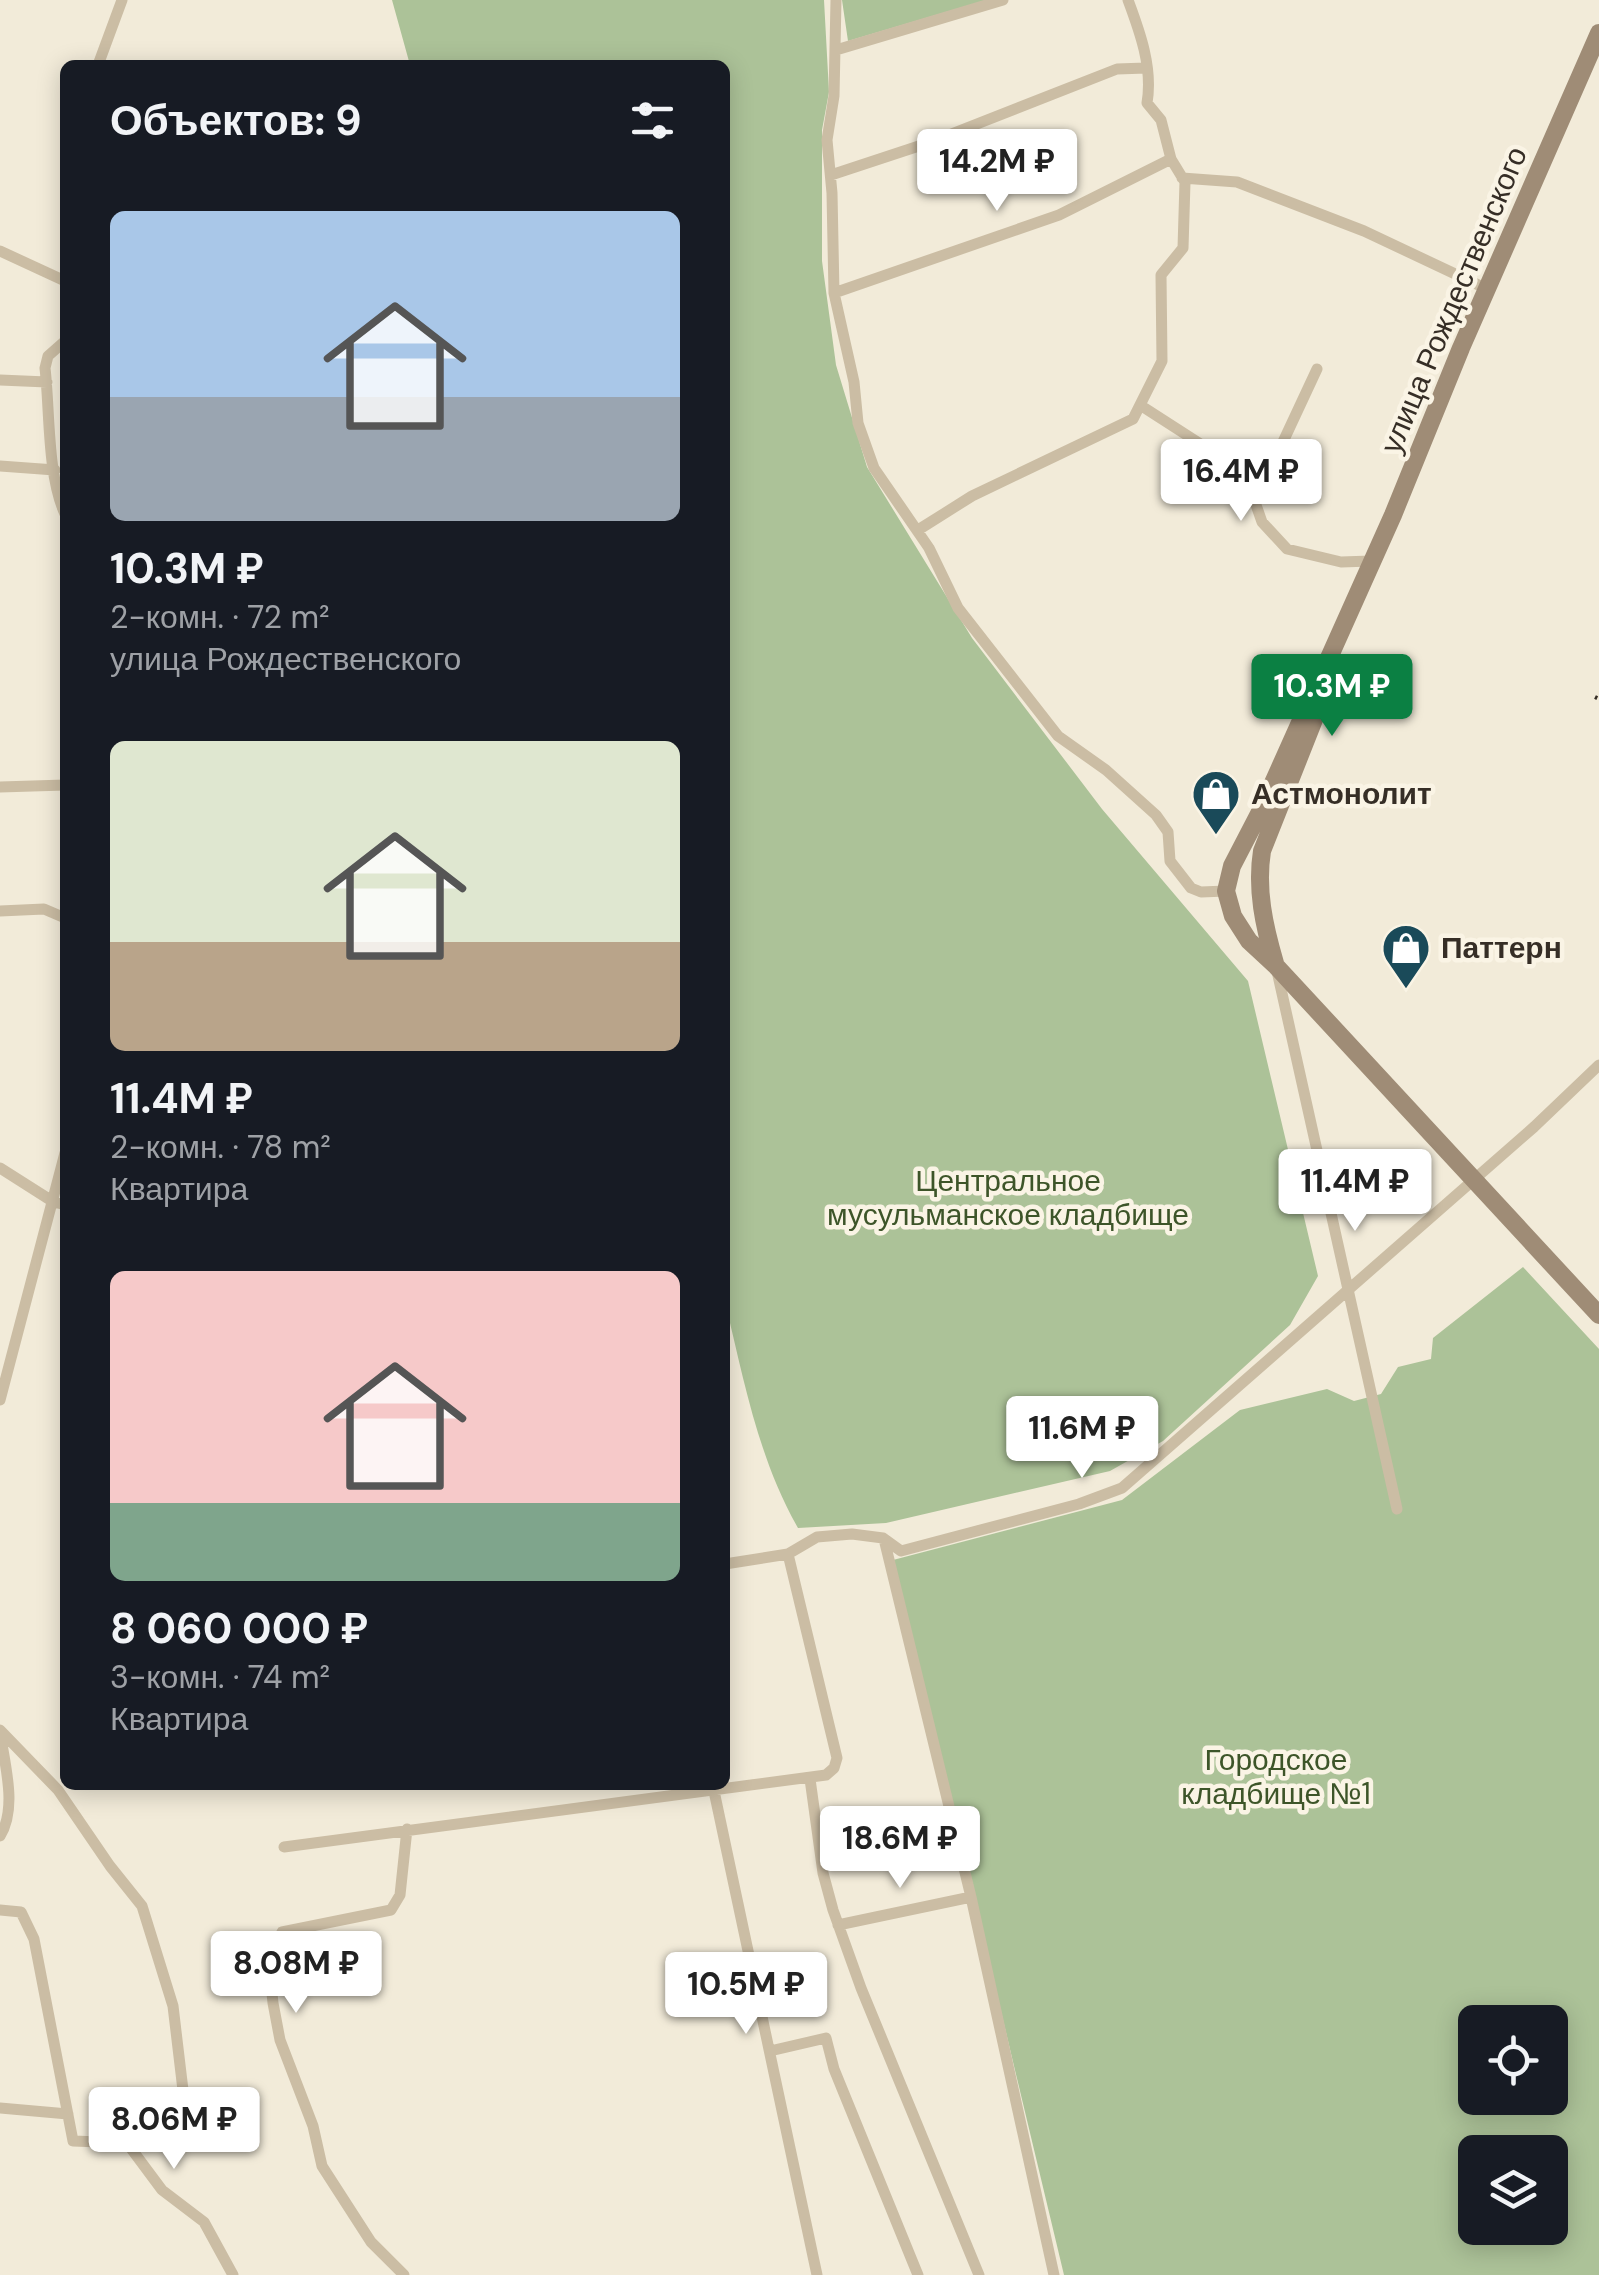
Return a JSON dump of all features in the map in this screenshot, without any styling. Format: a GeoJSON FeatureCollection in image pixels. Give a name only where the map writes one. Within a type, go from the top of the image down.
{"type":"FeatureCollection","features":[{"type":"Feature","properties":{"kind":"main road","name":"улица Рождественского"},"geometry":{"type":"LineString","coordinates":[[1226,891],[1232,866],[1393,515],[1486,288],[1599,33]]}},
{"type":"Feature","properties":{"kind":"main road"},"geometry":{"type":"LineString","coordinates":[[1393,515],[1265,844],[1259,878],[1241,893],[1226,891],[1233,916],[1248,940],[1599,1316]]}},
{"type":"Feature","properties":{"kind":"main road"},"geometry":{"type":"LineString","coordinates":[[1232,866],[1254,863],[1276,966]]}},
{"type":"Feature","properties":{"kind":"street"},"geometry":{"type":"LineString","coordinates":[[100,60],[122,0]]}},
{"type":"Feature","properties":{"kind":"street"},"geometry":{"type":"LineString","coordinates":[[836,0],[834,96],[827,140],[834,294],[854,382],[858,423],[874,468],[918,530],[958,608],[1058,736],[1106,770],[1156,815],[1168,832],[1170,861],[1190,888],[1201,892],[1226,891]]}},
{"type":"Feature","properties":{"kind":"street"},"geometry":{"type":"LineString","coordinates":[[836,50],[980,3],[1003,0]]}},
{"type":"Feature","properties":{"kind":"street"},"geometry":{"type":"LineString","coordinates":[[918,530],[972,496],[1133,420],[1162,361],[1161,275],[1183,248],[1182,178],[1171,159],[1161,120],[1148,102],[1151,81],[1142,36],[1128,0]]}},
{"type":"Feature","properties":{"kind":"street"},"geometry":{"type":"LineString","coordinates":[[831,174],[931,142],[1116,69],[1146,68]]}},
{"type":"Feature","properties":{"kind":"street"},"geometry":{"type":"LineString","coordinates":[[834,294],[1059,215],[1171,159]]}},
{"type":"Feature","properties":{"kind":"street"},"geometry":{"type":"LineString","coordinates":[[1182,178],[1237,182],[1364,231],[1486,288]]}},
{"type":"Feature","properties":{"kind":"street"},"geometry":{"type":"LineString","coordinates":[[0,251],[60,279]]}},
{"type":"Feature","properties":{"kind":"street"},"geometry":{"type":"LineString","coordinates":[[60,345],[48,356],[45,368],[60,504]]}},
{"type":"Feature","properties":{"kind":"street"},"geometry":{"type":"LineString","coordinates":[[1254,502],[1317,370]]}},
{"type":"Feature","properties":{"kind":"street"},"geometry":{"type":"LineString","coordinates":[[0,380],[46,382]]}},
{"type":"Feature","properties":{"kind":"street"},"geometry":{"type":"LineString","coordinates":[[1140,405],[1199,442],[1254,502],[1262,522],[1287,549],[1341,562],[1371,561]]}},
{"type":"Feature","properties":{"kind":"street"},"geometry":{"type":"LineString","coordinates":[[0,466],[54,470]]}},
{"type":"Feature","properties":{"kind":"street"},"geometry":{"type":"LineString","coordinates":[[0,787],[60,785]]}},
{"type":"Feature","properties":{"kind":"street"},"geometry":{"type":"LineString","coordinates":[[0,911],[44,909],[60,916]]}},
{"type":"Feature","properties":{"kind":"street"},"geometry":{"type":"LineString","coordinates":[[1276,966],[1397,1509]]}},
{"type":"Feature","properties":{"kind":"street"},"geometry":{"type":"LineString","coordinates":[[730,1563],[788,1554],[817,1537],[852,1534],[883,1538],[901,1552],[1079,1504],[1122,1488],[1599,1065]]}},
{"type":"Feature","properties":{"kind":"street"},"geometry":{"type":"LineString","coordinates":[[0,1168],[59,1203],[0,1400]]}},
{"type":"Feature","properties":{"kind":"street"},"geometry":{"type":"LineString","coordinates":[[883,1538],[971,1897],[1054,2275]]}},
{"type":"Feature","properties":{"kind":"street"},"geometry":{"type":"LineString","coordinates":[[730,1789],[826,1775],[837,1758],[788,1554]]}},
{"type":"Feature","properties":{"kind":"street"},"geometry":{"type":"LineString","coordinates":[[0,1731],[10,1801],[0,1836]]}},
{"type":"Feature","properties":{"kind":"street"},"geometry":{"type":"LineString","coordinates":[[0,1731],[58,1790],[142,1906],[173,2006],[185,2107],[166,2130],[127,2143],[73,2141],[34,1939],[21,1912],[0,1910]]}},
{"type":"Feature","properties":{"kind":"street"},"geometry":{"type":"LineString","coordinates":[[810,1779],[823,1874],[838,1925],[860,1988],[979,2275]]}},
{"type":"Feature","properties":{"kind":"street"},"geometry":{"type":"LineString","coordinates":[[284,1847],[722,1790]]}},
{"type":"Feature","properties":{"kind":"street"},"geometry":{"type":"LineString","coordinates":[[714,1791],[817,2275]]}},
{"type":"Feature","properties":{"kind":"street"},"geometry":{"type":"LineString","coordinates":[[404,2275],[371,2242],[322,2166],[312,2126],[280,2040],[269,1964],[282,1932],[392,1910],[400,1895],[408,1830]]}},
{"type":"Feature","properties":{"kind":"street"},"geometry":{"type":"LineString","coordinates":[[838,1925],[971,1897]]}},
{"type":"Feature","properties":{"kind":"street"},"geometry":{"type":"LineString","coordinates":[[770,2050],[826,2038],[834,2069],[918,2275]]}},
{"type":"Feature","properties":{"kind":"street"},"geometry":{"type":"LineString","coordinates":[[0,2108],[68,2114]]}},
{"type":"Feature","properties":{"kind":"street"},"geometry":{"type":"LineString","coordinates":[[127,2143],[162,2190],[204,2222],[233,2275]]}},
{"type":"Feature","properties":{"kind":"green space","name":"Центральное мусульманское кладбище"},"geometry":{"type":"Polygon","coordinates":[[[392,0],[824,0],[829,92],[822,130],[822,261],[836,365],[867,467],[972,638],[1102,809],[1248,981],[1318,1276],[1290,1325],[1163,1441],[1110,1471],[886,1523],[798,1528],[784,1501],[754,1418],[730,1322],[730,60],[409,60],[392,0]]]}},
{"type":"Feature","properties":{"kind":"green space"},"geometry":{"type":"Polygon","coordinates":[[[842,0],[987,0],[848,41],[842,0]]]}},
{"type":"Feature","properties":{"kind":"green space","name":"Городское кладбище №1"},"geometry":{"type":"Polygon","coordinates":[[[1523,1267],[1599,1349],[1599,2275],[1064,2275],[893,1560],[1122,1500],[1240,1410],[1327,1389],[1354,1401],[1381,1394],[1398,1367],[1431,1359],[1433,1338],[1523,1267]]]}},
{"type":"Feature","properties":{"kind":"railway"},"geometry":{"type":"LineString","coordinates":[[1595,697],[1599,699]]}},
{"type":"Feature","properties":{"kind":"place","name":"Астмонолит"},"geometry":{"type":"Point","coordinates":[1216,836]}},
{"type":"Feature","properties":{"kind":"place","name":"Паттерн"},"geometry":{"type":"Point","coordinates":[1406,990]}}]}
